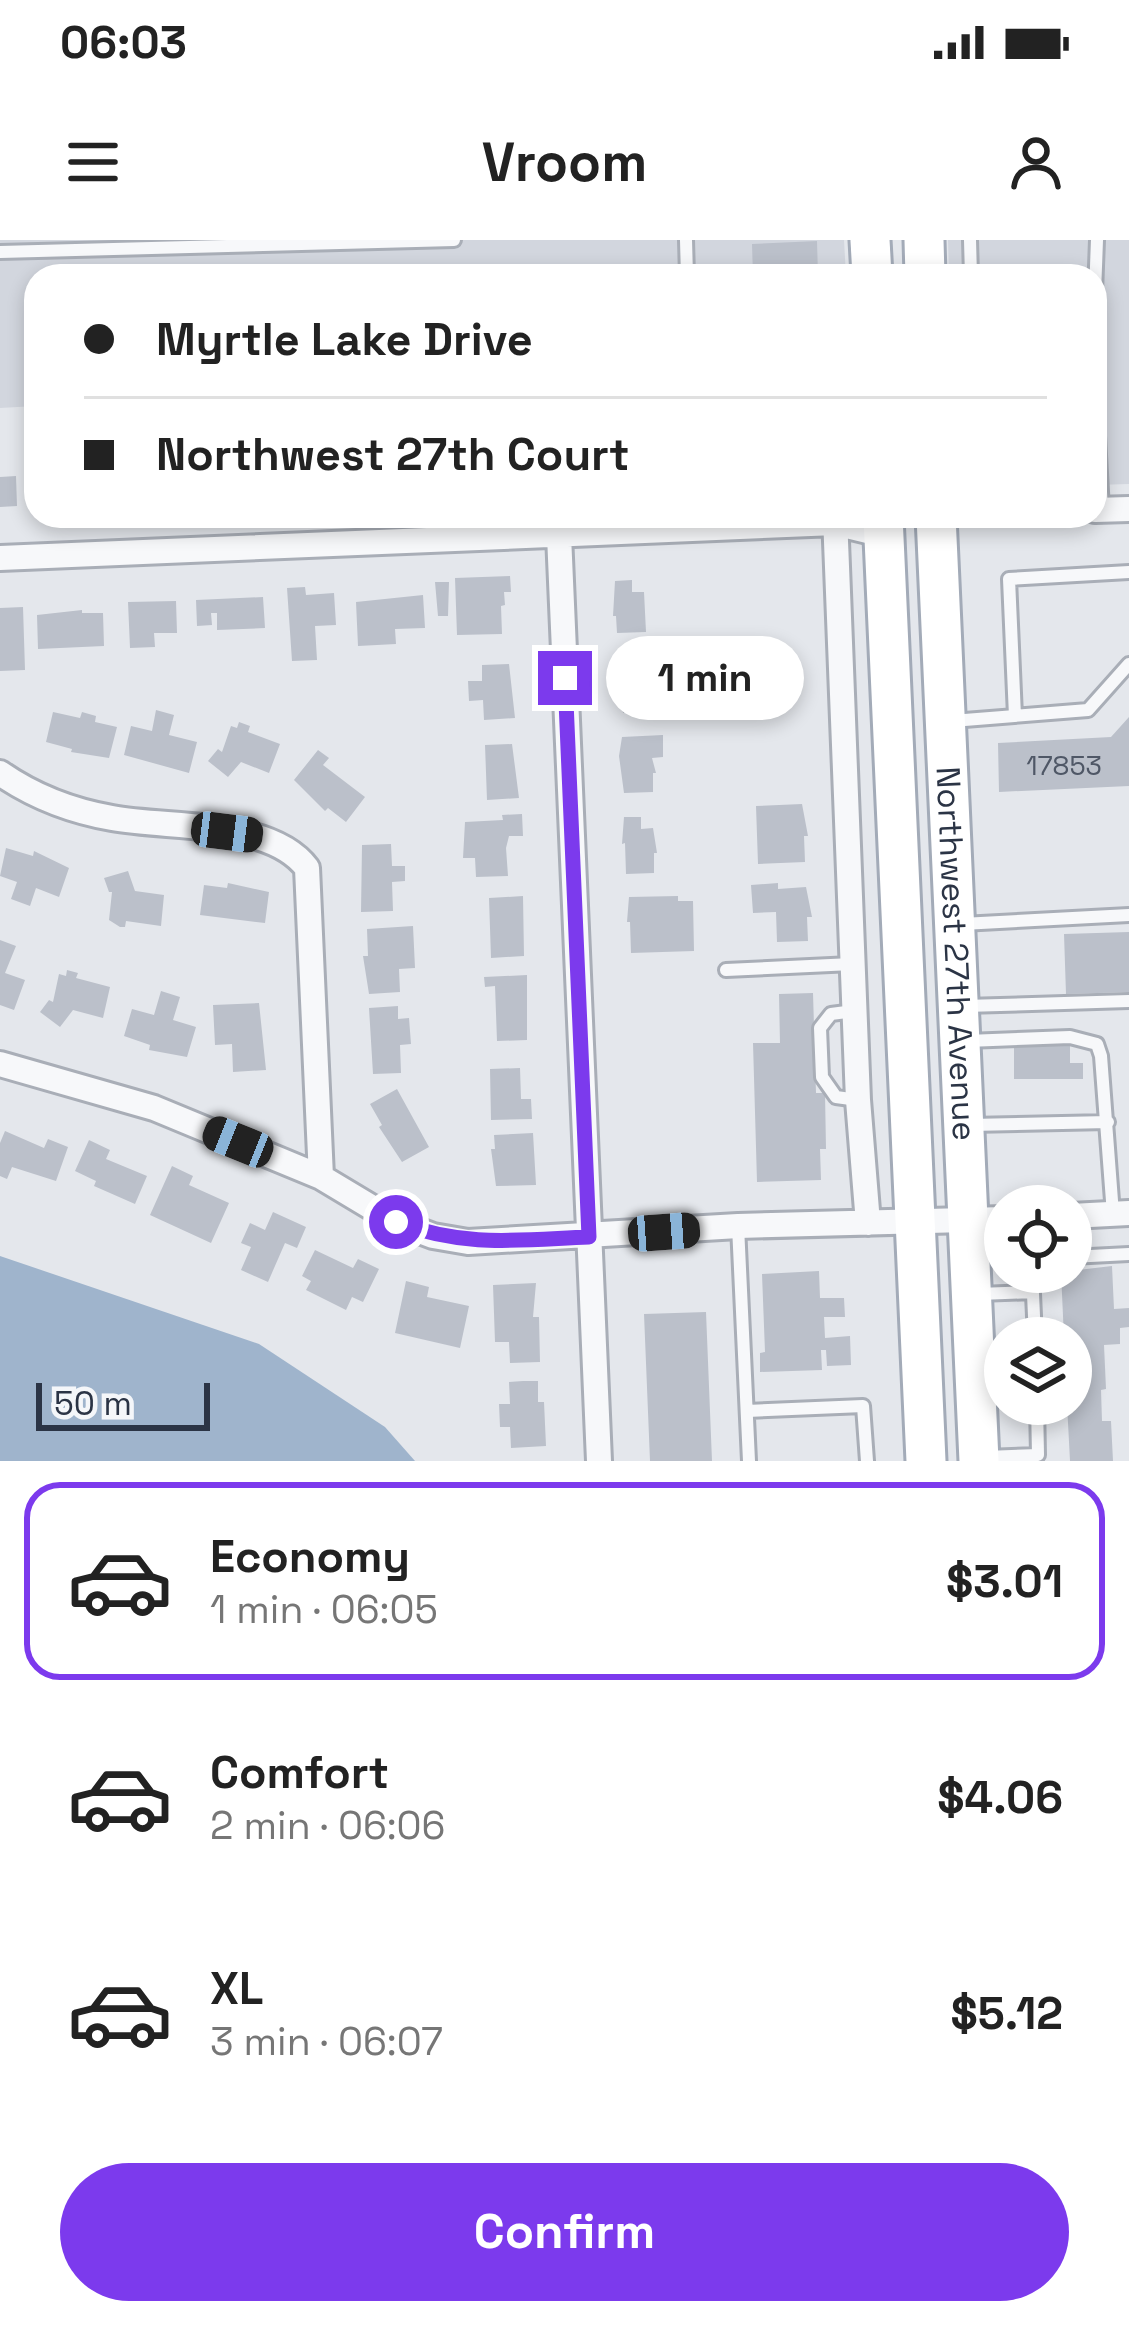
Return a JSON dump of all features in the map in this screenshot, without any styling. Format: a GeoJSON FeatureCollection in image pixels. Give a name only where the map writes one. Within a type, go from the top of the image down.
{"type":"FeatureCollection","features":[{"type":"Feature","properties":{"kind":"main road","name":"Northwest 27th Avenue"},"geometry":{"type":"LineString","coordinates":[[883,528],[926,1461]]}},
{"type":"Feature","properties":{"kind":"main road"},"geometry":{"type":"LineString","coordinates":[[887,528],[910,546],[940,607]]}},
{"type":"Feature","properties":{"kind":"main road","name":"Northwest 27th Avenue"},"geometry":{"type":"LineString","coordinates":[[937,528],[963,1125],[984,1212]]}},
{"type":"Feature","properties":{"kind":"main road","name":"Northwest 27th Avenue"},"geometry":{"type":"LineString","coordinates":[[979,1459],[983,1371],[972,1294],[984,1231]]}},
{"type":"Feature","properties":{"kind":"street"},"geometry":{"type":"LineString","coordinates":[[0,558],[680,528]]}},
{"type":"Feature","properties":{"kind":"street"},"geometry":{"type":"LineString","coordinates":[[835,528],[858,1100],[868,1223]]}},
{"type":"Feature","properties":{"kind":"street"},"geometry":{"type":"LineString","coordinates":[[559,535],[599,1461]]}},
{"type":"Feature","properties":{"kind":"street"},"geometry":{"type":"LineString","coordinates":[[0,773],[60,805],[110,818],[266,838],[293,850],[307,868],[321,1177]]}},
{"type":"Feature","properties":{"kind":"street"},"geometry":{"type":"LineString","coordinates":[[0,1064],[154,1108],[321,1177],[396,1222],[468,1242],[738,1226],[984,1220]]}},
{"type":"Feature","properties":{"kind":"lane"},"geometry":{"type":"LineString","coordinates":[[0,252],[454,240]]}},
{"type":"Feature","properties":{"kind":"lane"},"geometry":{"type":"LineString","coordinates":[[1015,716],[1009,579],[1129,572]]}},
{"type":"Feature","properties":{"kind":"lane"},"geometry":{"type":"LineString","coordinates":[[945,721],[1088,710],[1129,664]]}},
{"type":"Feature","properties":{"kind":"lane"},"geometry":{"type":"LineString","coordinates":[[955,925],[1129,915]]}},
{"type":"Feature","properties":{"kind":"lane"},"geometry":{"type":"LineString","coordinates":[[726,970],[852,964]]}},
{"type":"Feature","properties":{"kind":"lane"},"geometry":{"type":"LineString","coordinates":[[959,1024],[1129,1001]]}},
{"type":"Feature","properties":{"kind":"lane"},"geometry":{"type":"LineString","coordinates":[[854,1011],[824,1019],[820,1045],[826,1088],[843,1100],[858,1100]]}},
{"type":"Feature","properties":{"kind":"lane"},"geometry":{"type":"LineString","coordinates":[[959,1024],[1097,1044],[1121,1214]]}},
{"type":"Feature","properties":{"kind":"lane"},"geometry":{"type":"LineString","coordinates":[[963,1125],[1108,1122]]}},
{"type":"Feature","properties":{"kind":"lane"},"geometry":{"type":"LineString","coordinates":[[738,1226],[749,1461]]}},
{"type":"Feature","properties":{"kind":"lane"},"geometry":{"type":"LineString","coordinates":[[1092,1256],[1129,1254]]}},
{"type":"Feature","properties":{"kind":"lane"},"geometry":{"type":"LineString","coordinates":[[972,1294],[1002,1293]]}},
{"type":"Feature","properties":{"kind":"lane"},"geometry":{"type":"LineString","coordinates":[[747,1411],[862,1406],[866,1461]]}},
{"type":"Feature","properties":{"kind":"lane"},"geometry":{"type":"LineString","coordinates":[[979,1459],[1038,1455],[1037,1425]]}},
{"type":"Feature","properties":{"kind":"shaded area"},"geometry":{"type":"Polygon","coordinates":[[[0,240],[844,240],[845,264],[24,264],[24,407],[0,408],[0,240]]]}},
{"type":"Feature","properties":{"kind":"shaded area"},"geometry":{"type":"Polygon","coordinates":[[[948,240],[1129,240],[1129,484],[1107,485],[1107,264],[949,264],[948,240]]]}},
{"type":"Feature","properties":{"kind":"water"},"geometry":{"type":"Polygon","coordinates":[[[0,1256],[259,1344],[385,1427],[415,1461],[0,1461],[0,1256]]]}},
{"type":"Feature","properties":{"kind":"building"},"geometry":{"type":"Polygon","coordinates":[[[817,241],[818,264],[753,264],[752,244],[817,241]]]}},
{"type":"Feature","properties":{"kind":"building"},"geometry":{"type":"Polygon","coordinates":[[[16,476],[17,506],[0,507],[0,477],[16,476]]]}},
{"type":"Feature","properties":{"kind":"building"},"geometry":{"type":"Polygon","coordinates":[[[510,576],[511,592],[504,592],[505,605],[501,606],[502,634],[457,635],[455,578],[510,576]]]}},
{"type":"Feature","properties":{"kind":"building"},"geometry":{"type":"Polygon","coordinates":[[[632,580],[632,592],[644,592],[646,632],[617,633],[615,581],[632,580]]]}},
{"type":"Feature","properties":{"kind":"building"},"geometry":{"type":"Polygon","coordinates":[[[435,582],[449,582],[448,616],[438,616],[435,582]]]}},
{"type":"Feature","properties":{"kind":"building"},"geometry":{"type":"Polygon","coordinates":[[[305,587],[306,595],[334,593],[336,625],[315,626],[317,660],[292,661],[287,588],[305,587]]]}},
{"type":"Feature","properties":{"kind":"building"},"geometry":{"type":"Polygon","coordinates":[[[423,595],[425,628],[395,629],[396,644],[358,646],[356,602],[423,595]]]}},
{"type":"Feature","properties":{"kind":"building"},"geometry":{"type":"Polygon","coordinates":[[[263,597],[265,628],[217,630],[217,613],[211,613],[212,625],[197,626],[196,600],[263,597]]]}},
{"type":"Feature","properties":{"kind":"building"},"geometry":{"type":"Polygon","coordinates":[[[176,601],[177,633],[154,633],[155,647],[130,648],[128,602],[176,601]]]}},
{"type":"Feature","properties":{"kind":"building"},"geometry":{"type":"Polygon","coordinates":[[[23,607],[25,670],[0,671],[0,608],[23,607]]]}},
{"type":"Feature","properties":{"kind":"building"},"geometry":{"type":"Polygon","coordinates":[[[82,610],[103,613],[104,646],[38,649],[37,615],[82,610]]]}},
{"type":"Feature","properties":{"kind":"building"},"geometry":{"type":"Polygon","coordinates":[[[649,645],[652,712],[623,713],[618,669],[625,646],[649,645]]]}},
{"type":"Feature","properties":{"kind":"building"},"geometry":{"type":"Polygon","coordinates":[[[790,660],[795,677],[791,677],[792,700],[765,701],[764,690],[750,691],[755,674],[763,674],[763,662],[790,660]]]}},
{"type":"Feature","properties":{"kind":"building"},"geometry":{"type":"Polygon","coordinates":[[[509,664],[515,718],[484,720],[483,700],[469,701],[468,681],[482,681],[482,665],[509,664]]]}},
{"type":"Feature","properties":{"kind":"building"},"geometry":{"type":"Polygon","coordinates":[[[156,710],[174,715],[169,735],[197,742],[189,773],[124,755],[131,726],[152,731],[156,710]]]}},
{"type":"Feature","properties":{"kind":"building"},"geometry":{"type":"Polygon","coordinates":[[[53,712],[80,718],[82,712],[96,716],[95,722],[117,727],[109,758],[46,742],[53,712]]]}},
{"type":"Feature","properties":{"kind":"building"},"geometry":{"type":"Polygon","coordinates":[[[1129,717],[1129,786],[999,792],[998,743],[1111,737],[1129,717]]]}},
{"type":"Feature","properties":{"kind":"building"},"geometry":{"type":"Polygon","coordinates":[[[239,722],[250,726],[248,732],[280,744],[269,773],[241,762],[228,777],[208,761],[218,749],[222,752],[231,726],[237,728],[239,722]]]}},
{"type":"Feature","properties":{"kind":"building"},"geometry":{"type":"Polygon","coordinates":[[[663,735],[663,757],[652,758],[653,792],[624,793],[619,756],[622,737],[663,735]]]}},
{"type":"Feature","properties":{"kind":"building"},"geometry":{"type":"Polygon","coordinates":[[[512,744],[519,798],[487,800],[485,745],[512,744]]]}},
{"type":"Feature","properties":{"kind":"building"},"geometry":{"type":"Polygon","coordinates":[[[318,750],[329,758],[323,765],[365,797],[346,822],[328,808],[325,811],[294,780],[318,750]]]}},
{"type":"Feature","properties":{"kind":"building"},"geometry":{"type":"Polygon","coordinates":[[[802,804],[808,836],[804,836],[805,862],[758,864],[756,806],[802,804]]]}},
{"type":"Feature","properties":{"kind":"building"},"geometry":{"type":"Polygon","coordinates":[[[522,814],[523,836],[509,836],[506,848],[508,876],[476,877],[475,858],[463,858],[465,822],[522,814]]]}},
{"type":"Feature","properties":{"kind":"building"},"geometry":{"type":"Polygon","coordinates":[[[624,817],[641,817],[641,829],[653,828],[654,873],[626,874],[624,817]]]}},
{"type":"Feature","properties":{"kind":"building"},"geometry":{"type":"Polygon","coordinates":[[[391,844],[392,866],[405,866],[405,881],[392,882],[393,911],[361,912],[362,845],[391,844]]]}},
{"type":"Feature","properties":{"kind":"building"},"geometry":{"type":"Polygon","coordinates":[[[6,848],[33,856],[34,851],[69,868],[59,897],[36,888],[30,906],[11,899],[17,882],[0,876],[6,848]]]}},
{"type":"Feature","properties":{"kind":"building"},"geometry":{"type":"Polygon","coordinates":[[[128,871],[135,891],[164,895],[161,926],[126,921],[120,927],[109,920],[112,892],[104,878],[128,871]]]}},
{"type":"Feature","properties":{"kind":"building"},"geometry":{"type":"Polygon","coordinates":[[[228,883],[269,892],[265,923],[200,915],[204,885],[227,888],[228,883]]]}},
{"type":"Feature","properties":{"kind":"building"},"geometry":{"type":"Polygon","coordinates":[[[778,883],[778,889],[806,887],[812,917],[807,917],[808,941],[777,942],[776,912],[753,913],[751,885],[778,883]]]}},
{"type":"Feature","properties":{"kind":"building"},"geometry":{"type":"Polygon","coordinates":[[[523,896],[524,956],[491,958],[489,898],[523,896]]]}},
{"type":"Feature","properties":{"kind":"building"},"geometry":{"type":"Polygon","coordinates":[[[678,896],[678,901],[693,901],[694,951],[631,953],[629,897],[678,896]]]}},
{"type":"Feature","properties":{"kind":"building"},"geometry":{"type":"Polygon","coordinates":[[[413,926],[415,968],[399,969],[400,992],[369,994],[363,956],[368,956],[367,929],[413,926]]]}},
{"type":"Feature","properties":{"kind":"building"},"geometry":{"type":"Polygon","coordinates":[[[1129,932],[1129,992],[1066,994],[1064,934],[1129,932]]]}},
{"type":"Feature","properties":{"kind":"building"},"geometry":{"type":"Polygon","coordinates":[[[0,940],[16,946],[5,973],[25,980],[14,1010],[0,1005],[0,940]]]}},
{"type":"Feature","properties":{"kind":"building"},"geometry":{"type":"Polygon","coordinates":[[[67,970],[78,973],[76,978],[110,987],[103,1018],[73,1010],[60,1027],[40,1012],[49,1000],[53,1002],[59,974],[66,976],[67,970]]]}},
{"type":"Feature","properties":{"kind":"building"},"geometry":{"type":"Polygon","coordinates":[[[527,975],[527,1040],[497,1041],[495,986],[485,987],[484,977],[527,975]]]}},
{"type":"Feature","properties":{"kind":"building"},"geometry":{"type":"Polygon","coordinates":[[[161,991],[180,997],[173,1020],[196,1027],[187,1057],[149,1050],[150,1045],[124,1036],[132,1009],[154,1015],[161,991]]]}},
{"type":"Feature","properties":{"kind":"building"},"geometry":{"type":"Polygon","coordinates":[[[813,993],[816,1093],[825,1093],[821,1180],[757,1182],[753,1043],[780,1043],[779,994],[813,993]]]}},
{"type":"Feature","properties":{"kind":"building"},"geometry":{"type":"Polygon","coordinates":[[[259,1003],[266,1070],[233,1072],[232,1044],[215,1045],[213,1005],[259,1003]]]}},
{"type":"Feature","properties":{"kind":"building"},"geometry":{"type":"Polygon","coordinates":[[[398,1006],[398,1019],[409,1018],[411,1044],[400,1045],[401,1073],[373,1074],[369,1008],[398,1006]]]}},
{"type":"Feature","properties":{"kind":"building"},"geometry":{"type":"Polygon","coordinates":[[[1014,1039],[1070,1039],[1070,1063],[1083,1063],[1083,1079],[1014,1079],[1014,1039]]]}},
{"type":"Feature","properties":{"kind":"building"},"geometry":{"type":"Polygon","coordinates":[[[520,1068],[521,1099],[531,1099],[532,1119],[491,1120],[490,1069],[520,1068]]]}},
{"type":"Feature","properties":{"kind":"building"},"geometry":{"type":"Polygon","coordinates":[[[397,1089],[429,1147],[402,1162],[370,1104],[397,1089]]]}},
{"type":"Feature","properties":{"kind":"building"},"geometry":{"type":"Polygon","coordinates":[[[5,1131],[44,1148],[48,1139],[68,1147],[56,1181],[12,1167],[7,1179],[0,1176],[0,1143],[5,1131]]]}},
{"type":"Feature","properties":{"kind":"building"},"geometry":{"type":"Polygon","coordinates":[[[533,1133],[536,1185],[496,1186],[494,1135],[533,1133]]]}},
{"type":"Feature","properties":{"kind":"building"},"geometry":{"type":"Polygon","coordinates":[[[89,1140],[110,1150],[106,1159],[147,1176],[135,1204],[94,1186],[96,1181],[75,1171],[89,1140]]]}},
{"type":"Feature","properties":{"kind":"building"},"geometry":{"type":"Polygon","coordinates":[[[172,1166],[193,1176],[189,1185],[229,1203],[211,1243],[150,1215],[172,1166]]]}},
{"type":"Feature","properties":{"kind":"building"},"geometry":{"type":"Polygon","coordinates":[[[273,1212],[306,1227],[297,1248],[285,1243],[268,1282],[241,1270],[251,1247],[241,1243],[250,1223],[265,1230],[273,1212]]]}},
{"type":"Feature","properties":{"kind":"building"},"geometry":{"type":"Polygon","coordinates":[[[315,1250],[353,1268],[358,1259],[379,1269],[363,1302],[352,1297],[346,1310],[306,1290],[311,1281],[302,1276],[315,1250]]]}},
{"type":"Feature","properties":{"kind":"building"},"geometry":{"type":"Polygon","coordinates":[[[1112,1266],[1114,1309],[1129,1308],[1129,1327],[1120,1328],[1120,1344],[1104,1345],[1102,1421],[1111,1421],[1113,1461],[1070,1461],[1068,1425],[1092,1425],[1092,1317],[1063,1317],[1062,1293],[1092,1293],[1092,1268],[1112,1266]]]}},
{"type":"Feature","properties":{"kind":"building"},"geometry":{"type":"Polygon","coordinates":[[[819,1271],[820,1298],[844,1298],[845,1317],[824,1317],[825,1338],[850,1336],[851,1365],[827,1366],[826,1350],[821,1350],[822,1370],[760,1372],[760,1353],[765,1352],[762,1274],[819,1271]]]}},
{"type":"Feature","properties":{"kind":"building"},"geometry":{"type":"Polygon","coordinates":[[[406,1281],[429,1287],[427,1297],[469,1306],[460,1348],[395,1333],[406,1281]]]}},
{"type":"Feature","properties":{"kind":"building"},"geometry":{"type":"Polygon","coordinates":[[[536,1283],[533,1317],[539,1317],[540,1362],[510,1363],[509,1342],[495,1342],[493,1285],[536,1283]]]}},
{"type":"Feature","properties":{"kind":"building"},"geometry":{"type":"Polygon","coordinates":[[[706,1312],[712,1461],[650,1461],[644,1314],[706,1312]]]}},
{"type":"Feature","properties":{"kind":"building"},"geometry":{"type":"Polygon","coordinates":[[[538,1381],[546,1446],[511,1448],[510,1427],[500,1427],[499,1404],[510,1404],[509,1382],[538,1381]]]}},
{"type":"Feature","properties":{"kind":"route"},"geometry":{"type":"LineString","coordinates":[[396,1222],[468,1242],[589,1237],[565,678]]}}]}
